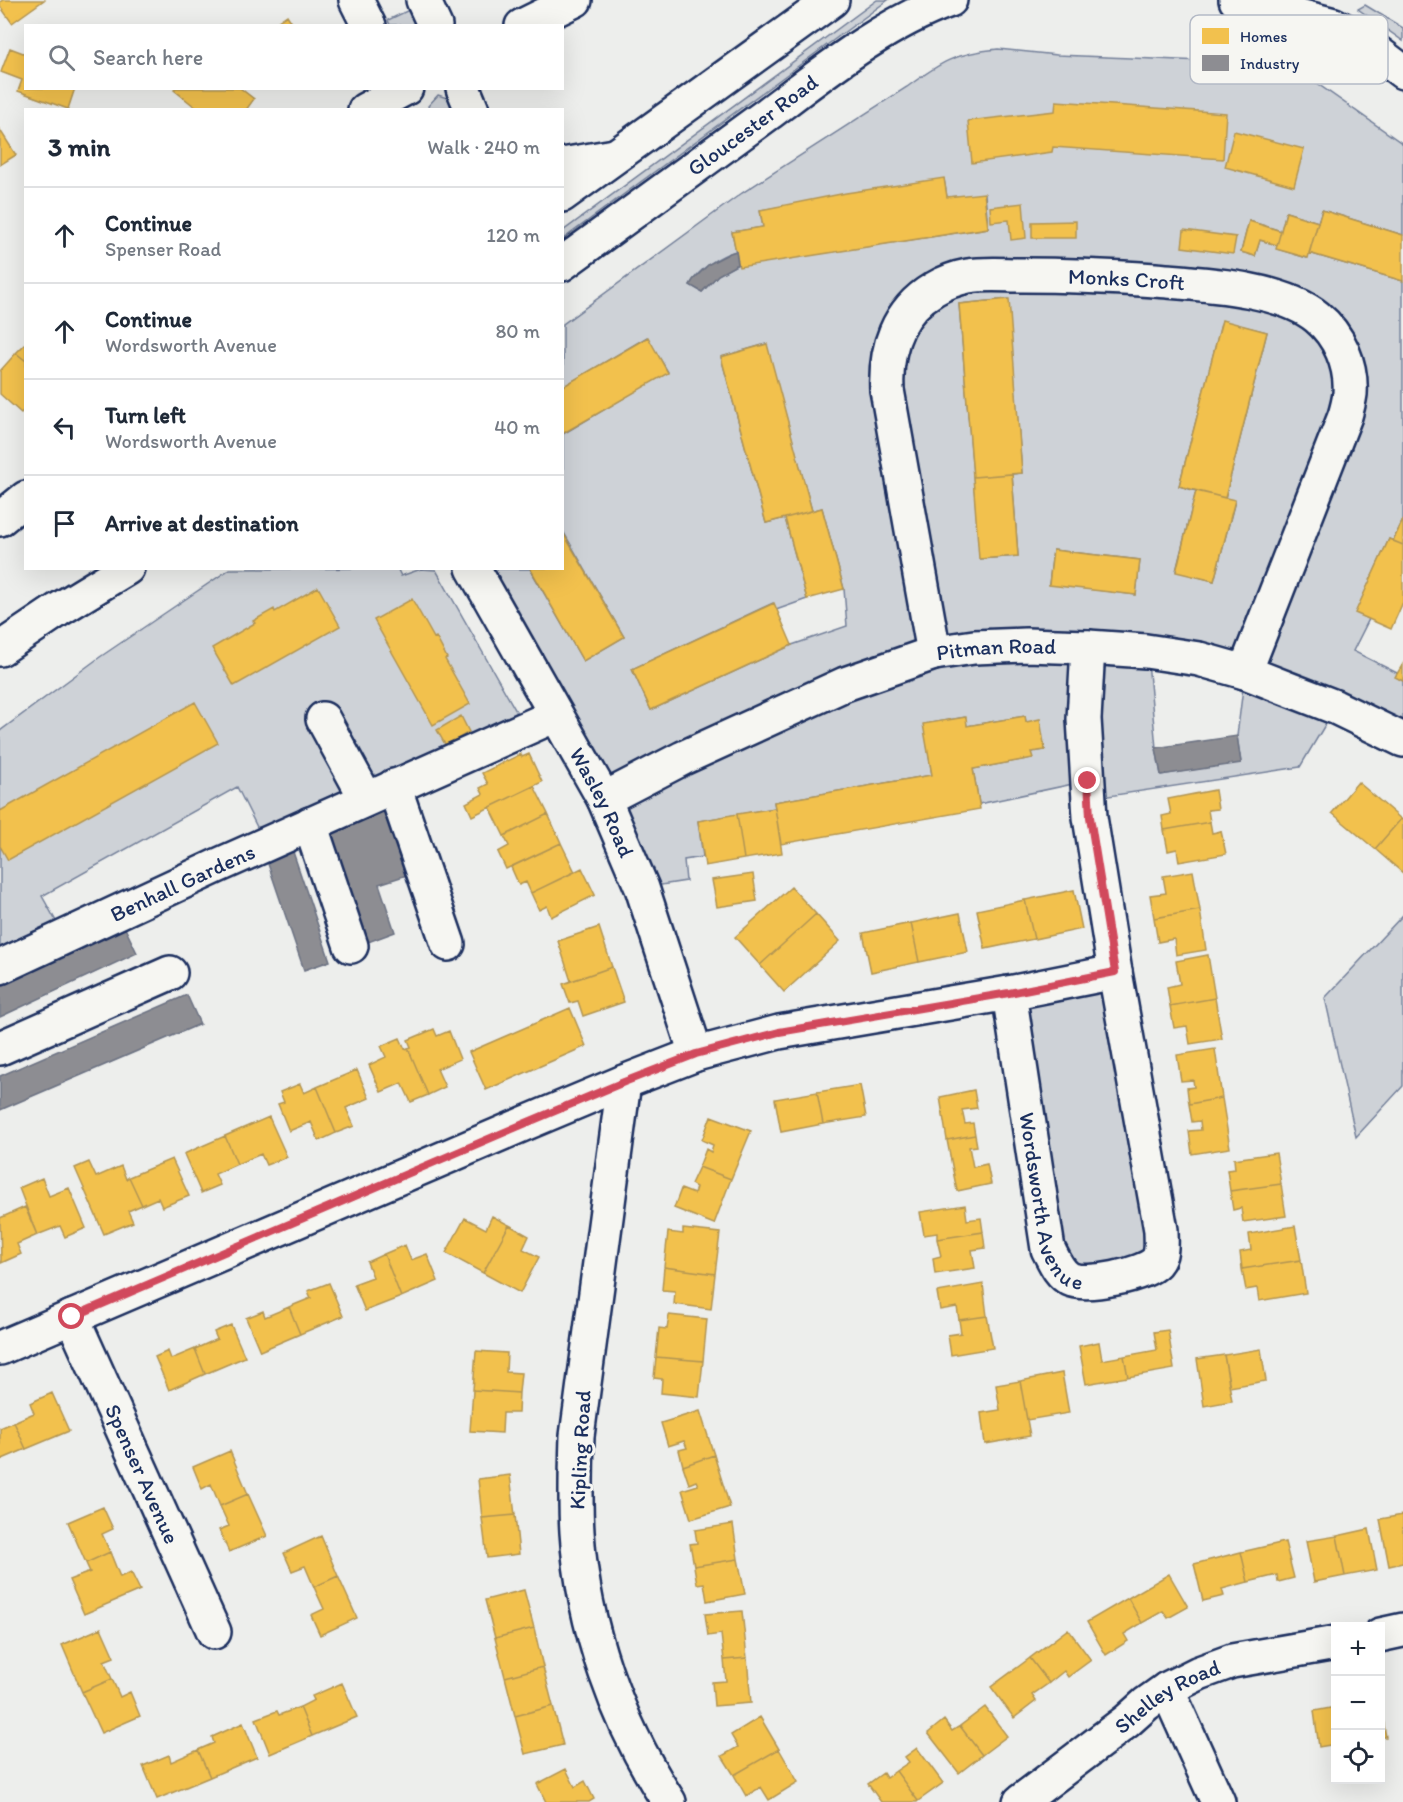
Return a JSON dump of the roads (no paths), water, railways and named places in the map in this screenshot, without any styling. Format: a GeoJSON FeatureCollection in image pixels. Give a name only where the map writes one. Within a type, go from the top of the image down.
{"type":"FeatureCollection","features":[{"type":"Feature","properties":{"kind":"main road"},"geometry":{"type":"LineString","coordinates":[[356,0],[368,24]]}},
{"type":"Feature","properties":{"kind":"main road"},"geometry":{"type":"LineString","coordinates":[[423,0],[434,24]]}},
{"type":"Feature","properties":{"kind":"main road"},"geometry":{"type":"LineString","coordinates":[[526,24],[575,0]]}},
{"type":"Feature","properties":{"kind":"main road"},"geometry":{"type":"LineString","coordinates":[[564,194],[832,0]]}},
{"type":"Feature","properties":{"kind":"main road","name":"Gloucester Road"},"geometry":{"type":"LineString","coordinates":[[564,263],[814,80],[896,24],[923,10],[950,0]]}},
{"type":"Feature","properties":{"kind":"main road"},"geometry":{"type":"LineString","coordinates":[[1236,0],[1295,15]]}},
{"type":"Feature","properties":{"kind":"main road"},"geometry":{"type":"LineString","coordinates":[[1388,61],[1403,72]]}},
{"type":"Feature","properties":{"kind":"main road"},"geometry":{"type":"LineString","coordinates":[[464,90],[471,108]]}},
{"type":"Feature","properties":{"kind":"main road"},"geometry":{"type":"LineString","coordinates":[[370,108],[405,94]]}},
{"type":"Feature","properties":{"kind":"main road"},"geometry":{"type":"LineString","coordinates":[[564,165],[615,156]]}},
{"type":"Feature","properties":{"kind":"main road","name":"Monks Croft"},"geometry":{"type":"LineString","coordinates":[[934,653],[887,390],[886,370],[895,332],[905,315],[920,299],[935,288],[952,280],[970,276],[1076,274],[1213,285],[1252,291],[1291,302],[1305,309],[1328,328],[1341,348],[1350,379],[1350,395],[1345,416],[1245,672]]}},
{"type":"Feature","properties":{"kind":"main road"},"geometry":{"type":"LineString","coordinates":[[0,519],[24,500]]}},
{"type":"Feature","properties":{"kind":"main road"},"geometry":{"type":"LineString","coordinates":[[58,610],[98,570]]}},
{"type":"Feature","properties":{"kind":"main road"},"geometry":{"type":"LineString","coordinates":[[0,649],[124,570]]}},
{"type":"Feature","properties":{"kind":"main road","name":"Wasley Road"},"geometry":{"type":"LineString","coordinates":[[473,570],[604,799],[642,888],[696,1054]]}},
{"type":"Feature","properties":{"kind":"main road","name":"Pitman Road"},"geometry":{"type":"LineString","coordinates":[[604,799],[683,758],[845,684],[934,653],[974,647],[1026,645],[1088,647],[1146,651],[1198,659],[1245,672],[1335,707],[1403,740]]}},
{"type":"Feature","properties":{"kind":"main road","name":"Wordsworth Avenue"},"geometry":{"type":"LineString","coordinates":[[1009,993],[1048,1249],[1060,1271],[1069,1279],[1083,1283],[1134,1274],[1146,1269],[1157,1261],[1162,1248],[1161,1230],[1115,972],[1090,808],[1083,719],[1088,647]]}},
{"type":"Feature","properties":{"kind":"main road","name":"Benhall Gardens"},"geometry":{"type":"LineString","coordinates":[[0,967],[380,792],[556,715]]}},
{"type":"Feature","properties":{"kind":"main road"},"geometry":{"type":"LineString","coordinates":[[323,719],[380,792],[448,944]]}},
{"type":"Feature","properties":{"kind":"main road"},"geometry":{"type":"LineString","coordinates":[[310,824],[351,946]]}},
{"type":"Feature","properties":{"kind":"main road"},"geometry":{"type":"LineString","coordinates":[[0,1348],[624,1082],[696,1054],[779,1032],[1009,993],[1115,972]]}},
{"type":"Feature","properties":{"kind":"main road"},"geometry":{"type":"LineString","coordinates":[[0,1048],[170,973]]}},
{"type":"Feature","properties":{"kind":"main road","name":"Kipling Road"},"geometry":{"type":"LineString","coordinates":[[624,1082],[577,1437],[575,1479],[577,1534],[584,1588],[596,1641],[613,1693],[635,1742],[669,1802]]}},
{"type":"Feature","properties":{"kind":"main road","name":"Spenser Avenue"},"geometry":{"type":"LineString","coordinates":[[72,1317],[214,1632]]}},
{"type":"Feature","properties":{"kind":"main road"},"geometry":{"type":"LineString","coordinates":[[1385,1634],[1403,1630]]}},
{"type":"Feature","properties":{"kind":"main road","name":"Shelley Road"},"geometry":{"type":"LineString","coordinates":[[1020,1802],[1167,1689],[1199,1673],[1232,1661],[1331,1644]]}},
{"type":"Feature","properties":{"kind":"main road"},"geometry":{"type":"LineString","coordinates":[[1167,1689],[1218,1802]]}}]}
